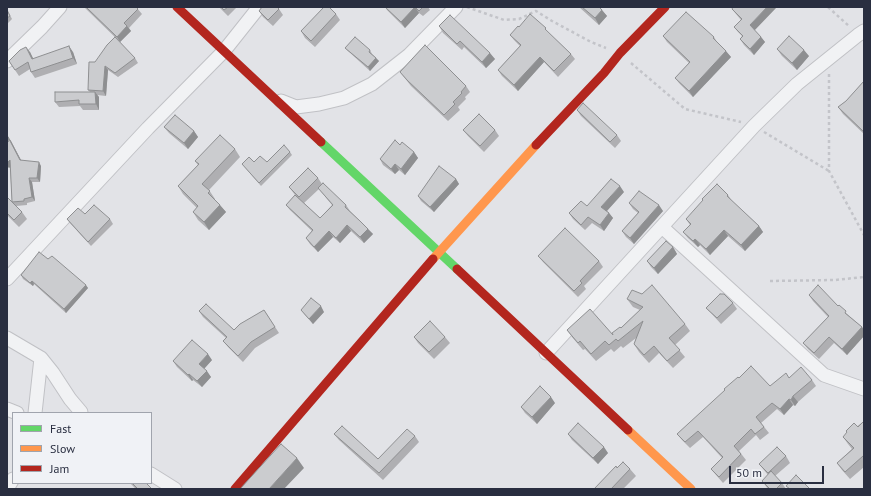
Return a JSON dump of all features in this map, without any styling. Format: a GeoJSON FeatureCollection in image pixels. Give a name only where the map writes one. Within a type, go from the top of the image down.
{"type":"FeatureCollection","features":[{"type":"Feature","properties":{"kind":"street"},"geometry":{"type":"LineString","coordinates":[[7,61],[60,7]]}},
{"type":"Feature","properties":{"kind":"street"},"geometry":{"type":"LineString","coordinates":[[177,7],[691,489]]}},
{"type":"Feature","properties":{"kind":"street"},"geometry":{"type":"LineString","coordinates":[[7,279],[148,128],[224,51],[259,7]]}},
{"type":"Feature","properties":{"kind":"street"},"geometry":{"type":"LineString","coordinates":[[274,98],[296,107],[319,104],[344,98],[372,84],[409,55],[456,7]]}},
{"type":"Feature","properties":{"kind":"street"},"geometry":{"type":"LineString","coordinates":[[235,489],[439,252],[506,177],[665,7]]}},
{"type":"Feature","properties":{"kind":"street"},"geometry":{"type":"LineString","coordinates":[[546,353],[754,126],[797,84],[829,57],[862,35]]}},
{"type":"Feature","properties":{"kind":"street"},"geometry":{"type":"LineString","coordinates":[[662,227],[824,375],[864,389]]}},
{"type":"Feature","properties":{"kind":"street"},"geometry":{"type":"LineString","coordinates":[[7,338],[41,358],[79,412]]}},
{"type":"Feature","properties":{"kind":"street"},"geometry":{"type":"LineString","coordinates":[[35,412],[41,358]]}},
{"type":"Feature","properties":{"kind":"street"},"geometry":{"type":"LineString","coordinates":[[152,475],[175,489]]}},
{"type":"Feature","properties":{"kind":"path"},"geometry":{"type":"LineString","coordinates":[[466,7],[504,20],[519,18],[536,10],[552,21],[590,42],[620,54],[685,109],[754,126],[829,171]]}},
{"type":"Feature","properties":{"kind":"path"},"geometry":{"type":"LineString","coordinates":[[828,7],[862,35]]}},
{"type":"Feature","properties":{"kind":"path"},"geometry":{"type":"LineString","coordinates":[[829,57],[829,171],[864,235]]}},
{"type":"Feature","properties":{"kind":"path"},"geometry":{"type":"LineString","coordinates":[[770,280],[835,280],[864,276]]}},
{"type":"Feature","properties":{"kind":"building"},"geometry":{"type":"Polygon","coordinates":[[[86,7],[136,7],[138,9],[124,23],[127,26],[117,37],[86,7]]]}},
{"type":"Feature","properties":{"kind":"building"},"geometry":{"type":"Polygon","coordinates":[[[221,7],[228,7],[224,10],[221,7]]]}},
{"type":"Feature","properties":{"kind":"building"},"geometry":{"type":"Polygon","coordinates":[[[262,7],[277,7],[279,9],[268,20],[259,11],[262,7]]]}},
{"type":"Feature","properties":{"kind":"building"},"geometry":{"type":"Polygon","coordinates":[[[324,7],[329,7],[336,14],[311,41],[301,31],[324,7]]]}},
{"type":"Feature","properties":{"kind":"building"},"geometry":{"type":"Polygon","coordinates":[[[385,7],[415,7],[401,22],[385,7]]]}},
{"type":"Feature","properties":{"kind":"building"},"geometry":{"type":"Polygon","coordinates":[[[415,7],[423,7],[419,11],[415,7]]]}},
{"type":"Feature","properties":{"kind":"building"},"geometry":{"type":"Polygon","coordinates":[[[582,7],[599,7],[602,10],[595,18],[582,7]]]}},
{"type":"Feature","properties":{"kind":"building"},"geometry":{"type":"Polygon","coordinates":[[[733,7],[767,7],[750,25],[761,37],[750,49],[740,39],[743,36],[734,27],[742,19],[732,9],[733,7]]]}},
{"type":"Feature","properties":{"kind":"building"},"geometry":{"type":"Polygon","coordinates":[[[7,10],[10,16],[7,18],[7,10]]]}},
{"type":"Feature","properties":{"kind":"building"},"geometry":{"type":"Polygon","coordinates":[[[686,12],[714,37],[713,38],[726,51],[689,91],[675,78],[690,62],[663,36],[686,12]]]}},
{"type":"Feature","properties":{"kind":"building"},"geometry":{"type":"Polygon","coordinates":[[[530,14],[571,54],[554,71],[540,57],[514,85],[498,70],[521,45],[510,35],[530,14]]]}},
{"type":"Feature","properties":{"kind":"building"},"geometry":{"type":"Polygon","coordinates":[[[450,15],[490,53],[482,62],[460,41],[457,44],[439,26],[450,15]]]}},
{"type":"Feature","properties":{"kind":"building"},"geometry":{"type":"Polygon","coordinates":[[[789,36],[804,50],[792,63],[777,49],[789,36]]]}},
{"type":"Feature","properties":{"kind":"building"},"geometry":{"type":"Polygon","coordinates":[[[115,37],[135,58],[115,73],[105,66],[103,91],[88,90],[89,62],[95,62],[107,45],[115,37]]]}},
{"type":"Feature","properties":{"kind":"building"},"geometry":{"type":"Polygon","coordinates":[[[355,37],[370,50],[369,52],[376,58],[368,67],[345,48],[355,37]]]}},
{"type":"Feature","properties":{"kind":"building"},"geometry":{"type":"Polygon","coordinates":[[[425,45],[466,86],[461,92],[462,93],[453,102],[455,104],[444,115],[400,72],[425,45]]]}},
{"type":"Feature","properties":{"kind":"building"},"geometry":{"type":"Polygon","coordinates":[[[69,46],[73,58],[31,72],[28,62],[15,70],[9,61],[20,50],[26,47],[32,59],[69,46]]]}},
{"type":"Feature","properties":{"kind":"building"},"geometry":{"type":"Polygon","coordinates":[[[864,81],[864,132],[838,107],[846,101],[864,81]]]}},
{"type":"Feature","properties":{"kind":"building"},"geometry":{"type":"Polygon","coordinates":[[[55,92],[95,92],[96,104],[79,104],[79,100],[55,102],[55,92]]]}},
{"type":"Feature","properties":{"kind":"building"},"geometry":{"type":"Polygon","coordinates":[[[583,103],[617,135],[610,142],[577,110],[583,103]]]}},
{"type":"Feature","properties":{"kind":"building"},"geometry":{"type":"Polygon","coordinates":[[[479,114],[495,130],[480,146],[463,130],[479,114]]]}},
{"type":"Feature","properties":{"kind":"building"},"geometry":{"type":"Polygon","coordinates":[[[175,115],[194,131],[184,143],[164,127],[175,115]]]}},
{"type":"Feature","properties":{"kind":"building"},"geometry":{"type":"Polygon","coordinates":[[[220,135],[235,149],[202,184],[210,191],[208,193],[220,205],[204,222],[193,212],[198,206],[178,186],[199,164],[195,161],[220,135]]]}},
{"type":"Feature","properties":{"kind":"building"},"geometry":{"type":"Polygon","coordinates":[[[8,137],[20,160],[39,162],[37,178],[29,178],[32,197],[24,199],[24,201],[12,202],[10,160],[7,163],[8,137]]]}},
{"type":"Feature","properties":{"kind":"building"},"geometry":{"type":"Polygon","coordinates":[[[395,140],[400,145],[402,142],[414,152],[401,169],[395,164],[391,169],[380,159],[395,140]]]}},
{"type":"Feature","properties":{"kind":"building"},"geometry":{"type":"Polygon","coordinates":[[[284,145],[290,152],[259,183],[242,164],[249,157],[254,162],[260,156],[267,162],[284,145]]]}},
{"type":"Feature","properties":{"kind":"building"},"geometry":{"type":"Polygon","coordinates":[[[439,166],[456,179],[430,207],[418,196],[439,166]]]}},
{"type":"Feature","properties":{"kind":"building"},"geometry":{"type":"Polygon","coordinates":[[[308,168],[318,178],[299,197],[289,187],[308,168]]]}},
{"type":"Feature","properties":{"kind":"building"},"geometry":{"type":"Polygon","coordinates":[[[611,179],[620,186],[601,207],[609,213],[600,225],[588,217],[581,225],[569,213],[581,201],[587,206],[611,179]]]}},
{"type":"Feature","properties":{"kind":"building"},"geometry":{"type":"Polygon","coordinates":[[[323,183],[368,229],[360,237],[347,225],[336,238],[329,231],[314,247],[306,238],[313,230],[286,205],[295,195],[320,218],[333,205],[318,188],[323,183]]]}},
{"type":"Feature","properties":{"kind":"building"},"geometry":{"type":"Polygon","coordinates":[[[717,184],[728,195],[727,196],[759,226],[741,245],[724,230],[706,249],[695,239],[693,241],[683,232],[691,224],[686,219],[703,200],[702,199],[717,184]]]}},
{"type":"Feature","properties":{"kind":"building"},"geometry":{"type":"Polygon","coordinates":[[[639,191],[659,205],[630,238],[622,231],[639,212],[629,203],[639,191]]]}},
{"type":"Feature","properties":{"kind":"building"},"geometry":{"type":"Polygon","coordinates":[[[7,197],[22,212],[14,220],[7,213],[7,197]]]}},
{"type":"Feature","properties":{"kind":"building"},"geometry":{"type":"Polygon","coordinates":[[[94,205],[110,219],[88,242],[67,219],[78,208],[85,214],[94,205]]]}},
{"type":"Feature","properties":{"kind":"building"},"geometry":{"type":"Polygon","coordinates":[[[565,228],[599,261],[580,281],[582,283],[574,291],[538,256],[565,228]]]}},
{"type":"Feature","properties":{"kind":"building"},"geometry":{"type":"Polygon","coordinates":[[[666,241],[673,247],[654,268],[647,261],[666,241]]]}},
{"type":"Feature","properties":{"kind":"building"},"geometry":{"type":"Polygon","coordinates":[[[39,252],[48,259],[52,256],[86,285],[64,309],[32,281],[30,283],[21,275],[39,252]]]}},
{"type":"Feature","properties":{"kind":"building"},"geometry":{"type":"Polygon","coordinates":[[[652,285],[685,324],[669,338],[680,350],[667,361],[654,346],[644,355],[634,344],[643,321],[618,341],[616,339],[609,345],[605,341],[591,354],[580,341],[578,343],[567,330],[590,309],[613,335],[612,333],[620,327],[621,328],[643,307],[627,299],[632,290],[642,294],[652,285]]]}},
{"type":"Feature","properties":{"kind":"building"},"geometry":{"type":"Polygon","coordinates":[[[818,285],[838,306],[839,305],[846,311],[845,313],[862,327],[842,349],[829,337],[814,353],[803,343],[829,316],[809,295],[818,285]]]}},
{"type":"Feature","properties":{"kind":"building"},"geometry":{"type":"Polygon","coordinates":[[[720,294],[724,294],[733,303],[717,318],[706,308],[720,294]]]}},
{"type":"Feature","properties":{"kind":"building"},"geometry":{"type":"Polygon","coordinates":[[[311,298],[321,306],[309,319],[301,310],[311,298]]]}},
{"type":"Feature","properties":{"kind":"building"},"geometry":{"type":"Polygon","coordinates":[[[206,304],[234,330],[240,324],[264,310],[275,327],[251,342],[238,356],[223,341],[227,337],[199,311],[206,304]]]}},
{"type":"Feature","properties":{"kind":"building"},"geometry":{"type":"Polygon","coordinates":[[[430,321],[445,337],[429,352],[414,337],[430,321]]]}},
{"type":"Feature","properties":{"kind":"building"},"geometry":{"type":"Polygon","coordinates":[[[192,340],[208,354],[199,364],[207,371],[197,381],[173,361],[192,340]]]}},
{"type":"Feature","properties":{"kind":"building"},"geometry":{"type":"Polygon","coordinates":[[[751,366],[770,386],[786,373],[789,378],[801,367],[812,380],[793,396],[791,400],[789,399],[780,409],[772,403],[756,417],[764,427],[755,434],[751,429],[734,446],[741,454],[719,477],[711,469],[723,457],[698,431],[685,442],[677,434],[725,390],[724,389],[738,377],[739,378],[751,366]]]}},
{"type":"Feature","properties":{"kind":"building"},"geometry":{"type":"Polygon","coordinates":[[[540,386],[551,397],[532,417],[521,407],[540,386]]]}},
{"type":"Feature","properties":{"kind":"building"},"geometry":{"type":"Polygon","coordinates":[[[864,421],[864,456],[845,472],[837,463],[854,448],[843,437],[847,432],[846,431],[854,423],[858,427],[864,421]]]}},
{"type":"Feature","properties":{"kind":"building"},"geometry":{"type":"Polygon","coordinates":[[[578,423],[604,447],[593,458],[568,434],[578,423]]]}},
{"type":"Feature","properties":{"kind":"building"},"geometry":{"type":"Polygon","coordinates":[[[342,426],[378,459],[407,429],[415,436],[379,473],[334,434],[342,426]]]}},
{"type":"Feature","properties":{"kind":"building"},"geometry":{"type":"Polygon","coordinates":[[[281,444],[297,458],[269,489],[240,489],[281,444]]]}},
{"type":"Feature","properties":{"kind":"building"},"geometry":{"type":"Polygon","coordinates":[[[777,447],[786,456],[768,473],[759,464],[777,447]]]}},
{"type":"Feature","properties":{"kind":"building"},"geometry":{"type":"Polygon","coordinates":[[[623,462],[630,469],[611,489],[594,489],[616,466],[617,468],[623,462]]]}},
{"type":"Feature","properties":{"kind":"building"},"geometry":{"type":"Polygon","coordinates":[[[771,471],[782,483],[776,489],[770,489],[762,481],[771,471]]]}},
{"type":"Feature","properties":{"kind":"building"},"geometry":{"type":"Polygon","coordinates":[[[796,475],[810,489],[790,489],[786,486],[796,475]]]}},
{"type":"Feature","properties":{"kind":"building"},"geometry":{"type":"Polygon","coordinates":[[[133,484],[147,484],[152,489],[138,489],[133,484]]]}},
{"type":"Feature","properties":{"kind":"traffic: fast"},"geometry":{"type":"LineString","coordinates":[[321,142],[457,269]]}},
{"type":"Feature","properties":{"kind":"traffic: slow"},"geometry":{"type":"LineString","coordinates":[[433,259],[536,145]]}},
{"type":"Feature","properties":{"kind":"traffic: slow"},"geometry":{"type":"LineString","coordinates":[[628,430],[691,489]]}},
{"type":"Feature","properties":{"kind":"traffic: jam"},"geometry":{"type":"LineString","coordinates":[[177,7],[321,142]]}},
{"type":"Feature","properties":{"kind":"traffic: jam"},"geometry":{"type":"LineString","coordinates":[[536,145],[604,73],[620,53],[665,7]]}},
{"type":"Feature","properties":{"kind":"traffic: jam"},"geometry":{"type":"LineString","coordinates":[[235,489],[433,259]]}},
{"type":"Feature","properties":{"kind":"traffic: jam"},"geometry":{"type":"LineString","coordinates":[[457,269],[628,430]]}}]}
